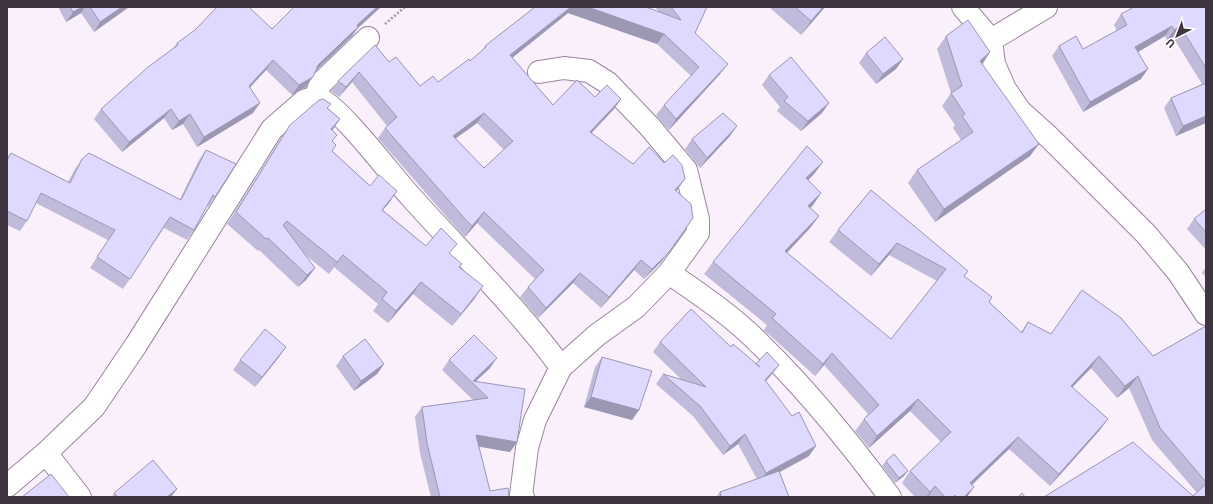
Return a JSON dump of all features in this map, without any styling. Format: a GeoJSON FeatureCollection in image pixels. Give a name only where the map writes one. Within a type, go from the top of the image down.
{"type":"FeatureCollection","features":[{"type":"Feature","properties":{"kind":"street"},"geometry":{"type":"LineString","coordinates":[[963,7],[991,40],[994,64],[1006,89],[1020,111],[1050,138],[1146,234],[1178,272],[1206,314]]}},
{"type":"Feature","properties":{"kind":"street"},"geometry":{"type":"LineString","coordinates":[[991,40],[1046,7]]}},
{"type":"Feature","properties":{"kind":"street"},"geometry":{"type":"LineString","coordinates":[[316,97],[320,84],[368,38]]}},
{"type":"Feature","properties":{"kind":"street"},"geometry":{"type":"LineString","coordinates":[[523,497],[527,448],[536,420],[561,367],[597,336],[636,307],[669,273],[698,233],[698,219],[686,170],[650,127],[608,83],[589,71],[564,68],[539,72]]}},
{"type":"Feature","properties":{"kind":"street"},"geometry":{"type":"LineString","coordinates":[[7,486],[46,453],[94,407],[136,345],[272,129],[304,101],[316,97],[329,104],[353,130],[410,196],[536,333],[561,367]]}},
{"type":"Feature","properties":{"kind":"street"},"geometry":{"type":"LineString","coordinates":[[669,273],[703,296],[761,345],[807,393],[858,453],[890,497]]}},
{"type":"Feature","properties":{"kind":"street"},"geometry":{"type":"LineString","coordinates":[[46,453],[80,497]]}},
{"type":"Feature","properties":{"kind":"building"},"geometry":{"type":"Polygon","coordinates":[[[70,7],[82,7],[73,12],[70,7]]]}},
{"type":"Feature","properties":{"kind":"building"},"geometry":{"type":"Polygon","coordinates":[[[90,7],[122,7],[100,22],[90,7]]]}},
{"type":"Feature","properties":{"kind":"building"},"geometry":{"type":"Polygon","coordinates":[[[217,7],[249,7],[272,29],[294,7],[377,7],[318,65],[313,77],[299,85],[273,60],[249,86],[260,103],[204,137],[190,114],[179,121],[171,109],[129,142],[101,109],[148,67],[178,45],[177,43],[195,30],[217,7]]]}},
{"type":"Feature","properties":{"kind":"building"},"geometry":{"type":"Polygon","coordinates":[[[535,7],[571,7],[510,55],[553,105],[577,80],[595,97],[607,85],[621,99],[590,132],[633,164],[649,147],[664,163],[673,155],[682,165],[685,179],[675,190],[691,204],[693,218],[669,252],[652,269],[641,260],[609,297],[580,273],[546,308],[528,287],[544,270],[484,212],[472,226],[466,220],[385,128],[397,117],[359,72],[346,87],[338,81],[375,45],[389,62],[396,57],[420,86],[433,76],[438,82],[469,59],[470,61],[486,47],[485,46],[535,7]],[[484,113],[453,136],[484,168],[513,141],[484,113]]]}},
{"type":"Feature","properties":{"kind":"building"},"geometry":{"type":"Polygon","coordinates":[[[588,7],[646,7],[681,20],[671,7],[707,7],[695,33],[728,64],[676,119],[664,105],[699,67],[664,34],[588,7]]]}},
{"type":"Feature","properties":{"kind":"building"},"geometry":{"type":"Polygon","coordinates":[[[795,7],[823,7],[811,21],[795,7]]]}},
{"type":"Feature","properties":{"kind":"building"},"geometry":{"type":"Polygon","coordinates":[[[1134,7],[1206,7],[1206,68],[1180,26],[1174,30],[1172,26],[1135,47],[1148,69],[1090,102],[1059,46],[1076,36],[1083,49],[1127,25],[1121,14],[1134,7]]]}},
{"type":"Feature","properties":{"kind":"building"},"geometry":{"type":"Polygon","coordinates":[[[968,20],[990,52],[980,61],[1039,144],[944,209],[917,170],[973,132],[962,116],[965,114],[951,93],[962,86],[946,36],[968,20]]]}},
{"type":"Feature","properties":{"kind":"building"},"geometry":{"type":"Polygon","coordinates":[[[885,37],[903,59],[883,74],[866,53],[885,37]]]}},
{"type":"Feature","properties":{"kind":"building"},"geometry":{"type":"Polygon","coordinates":[[[791,57],[829,103],[808,121],[784,101],[788,97],[769,75],[791,57]]]}},
{"type":"Feature","properties":{"kind":"building"},"geometry":{"type":"Polygon","coordinates":[[[1206,83],[1206,116],[1183,126],[1171,98],[1206,83]]]}},
{"type":"Feature","properties":{"kind":"building"},"geometry":{"type":"Polygon","coordinates":[[[323,99],[331,104],[327,108],[340,119],[331,129],[337,135],[332,141],[336,145],[332,151],[370,186],[379,175],[397,191],[382,210],[426,246],[441,228],[457,244],[449,253],[462,264],[459,267],[483,286],[461,314],[421,282],[396,311],[382,299],[387,292],[343,255],[337,262],[287,221],[283,225],[315,268],[307,275],[268,238],[266,239],[236,212],[290,125],[319,100],[323,99]]]}},
{"type":"Feature","properties":{"kind":"building"},"geometry":{"type":"Polygon","coordinates":[[[723,113],[737,126],[707,158],[692,139],[723,113]]]}},
{"type":"Feature","properties":{"kind":"building"},"geometry":{"type":"Polygon","coordinates":[[[807,146],[823,162],[806,178],[821,193],[808,206],[819,216],[785,251],[891,339],[946,269],[897,243],[879,264],[838,230],[871,190],[968,271],[964,276],[992,297],[989,302],[1022,333],[1028,322],[1051,334],[1082,290],[1121,318],[1153,356],[1206,326],[1206,482],[1160,428],[1138,376],[1125,386],[1099,356],[1071,386],[1108,419],[1059,474],[1018,437],[970,483],[974,487],[964,497],[956,497],[955,495],[953,497],[945,497],[935,486],[930,492],[910,471],[951,432],[918,399],[877,436],[864,419],[879,405],[832,353],[823,364],[772,318],[776,314],[713,262],[807,146]]]}},
{"type":"Feature","properties":{"kind":"building"},"geometry":{"type":"Polygon","coordinates":[[[206,150],[236,164],[215,197],[213,195],[194,230],[170,217],[130,279],[97,257],[115,230],[41,193],[27,221],[7,211],[7,160],[11,153],[70,183],[82,159],[89,153],[181,200],[206,150]]]}},
{"type":"Feature","properties":{"kind":"building"},"geometry":{"type":"Polygon","coordinates":[[[1206,209],[1206,232],[1194,219],[1206,209]]]}},
{"type":"Feature","properties":{"kind":"building"},"geometry":{"type":"Polygon","coordinates":[[[691,309],[731,347],[733,344],[756,364],[767,352],[779,365],[765,380],[792,416],[799,412],[816,446],[766,473],[745,434],[730,446],[700,406],[663,374],[706,387],[660,342],[691,309]]]}},
{"type":"Feature","properties":{"kind":"building"},"geometry":{"type":"Polygon","coordinates":[[[265,329],[286,347],[262,377],[240,360],[265,329]]]}},
{"type":"Feature","properties":{"kind":"building"},"geometry":{"type":"Polygon","coordinates":[[[474,335],[497,358],[473,381],[525,389],[517,442],[476,435],[490,491],[508,488],[509,497],[440,497],[427,443],[422,407],[488,398],[449,360],[474,335]]]}},
{"type":"Feature","properties":{"kind":"building"},"geometry":{"type":"Polygon","coordinates":[[[365,339],[384,364],[361,381],[343,356],[365,339]]]}},
{"type":"Feature","properties":{"kind":"building"},"geometry":{"type":"Polygon","coordinates":[[[602,357],[652,371],[639,410],[591,397],[602,357]]]}},
{"type":"Feature","properties":{"kind":"building"},"geometry":{"type":"Polygon","coordinates":[[[1133,442],[1193,496],[1206,484],[1206,497],[1044,497],[1133,442]]]}},
{"type":"Feature","properties":{"kind":"building"},"geometry":{"type":"Polygon","coordinates":[[[894,454],[908,471],[899,478],[886,461],[894,454]]]}},
{"type":"Feature","properties":{"kind":"building"},"geometry":{"type":"Polygon","coordinates":[[[153,460],[177,489],[167,497],[118,497],[114,493],[153,460]]]}},
{"type":"Feature","properties":{"kind":"building"},"geometry":{"type":"Polygon","coordinates":[[[779,471],[789,497],[721,497],[720,492],[779,471]]]}},
{"type":"Feature","properties":{"kind":"building"},"geometry":{"type":"Polygon","coordinates":[[[51,474],[69,497],[22,497],[51,474]]]}},
{"type":"Feature","properties":{"kind":"building"},"geometry":{"type":"Polygon","coordinates":[[[1022,493],[1025,497],[1018,497],[1022,493]]]}}]}
